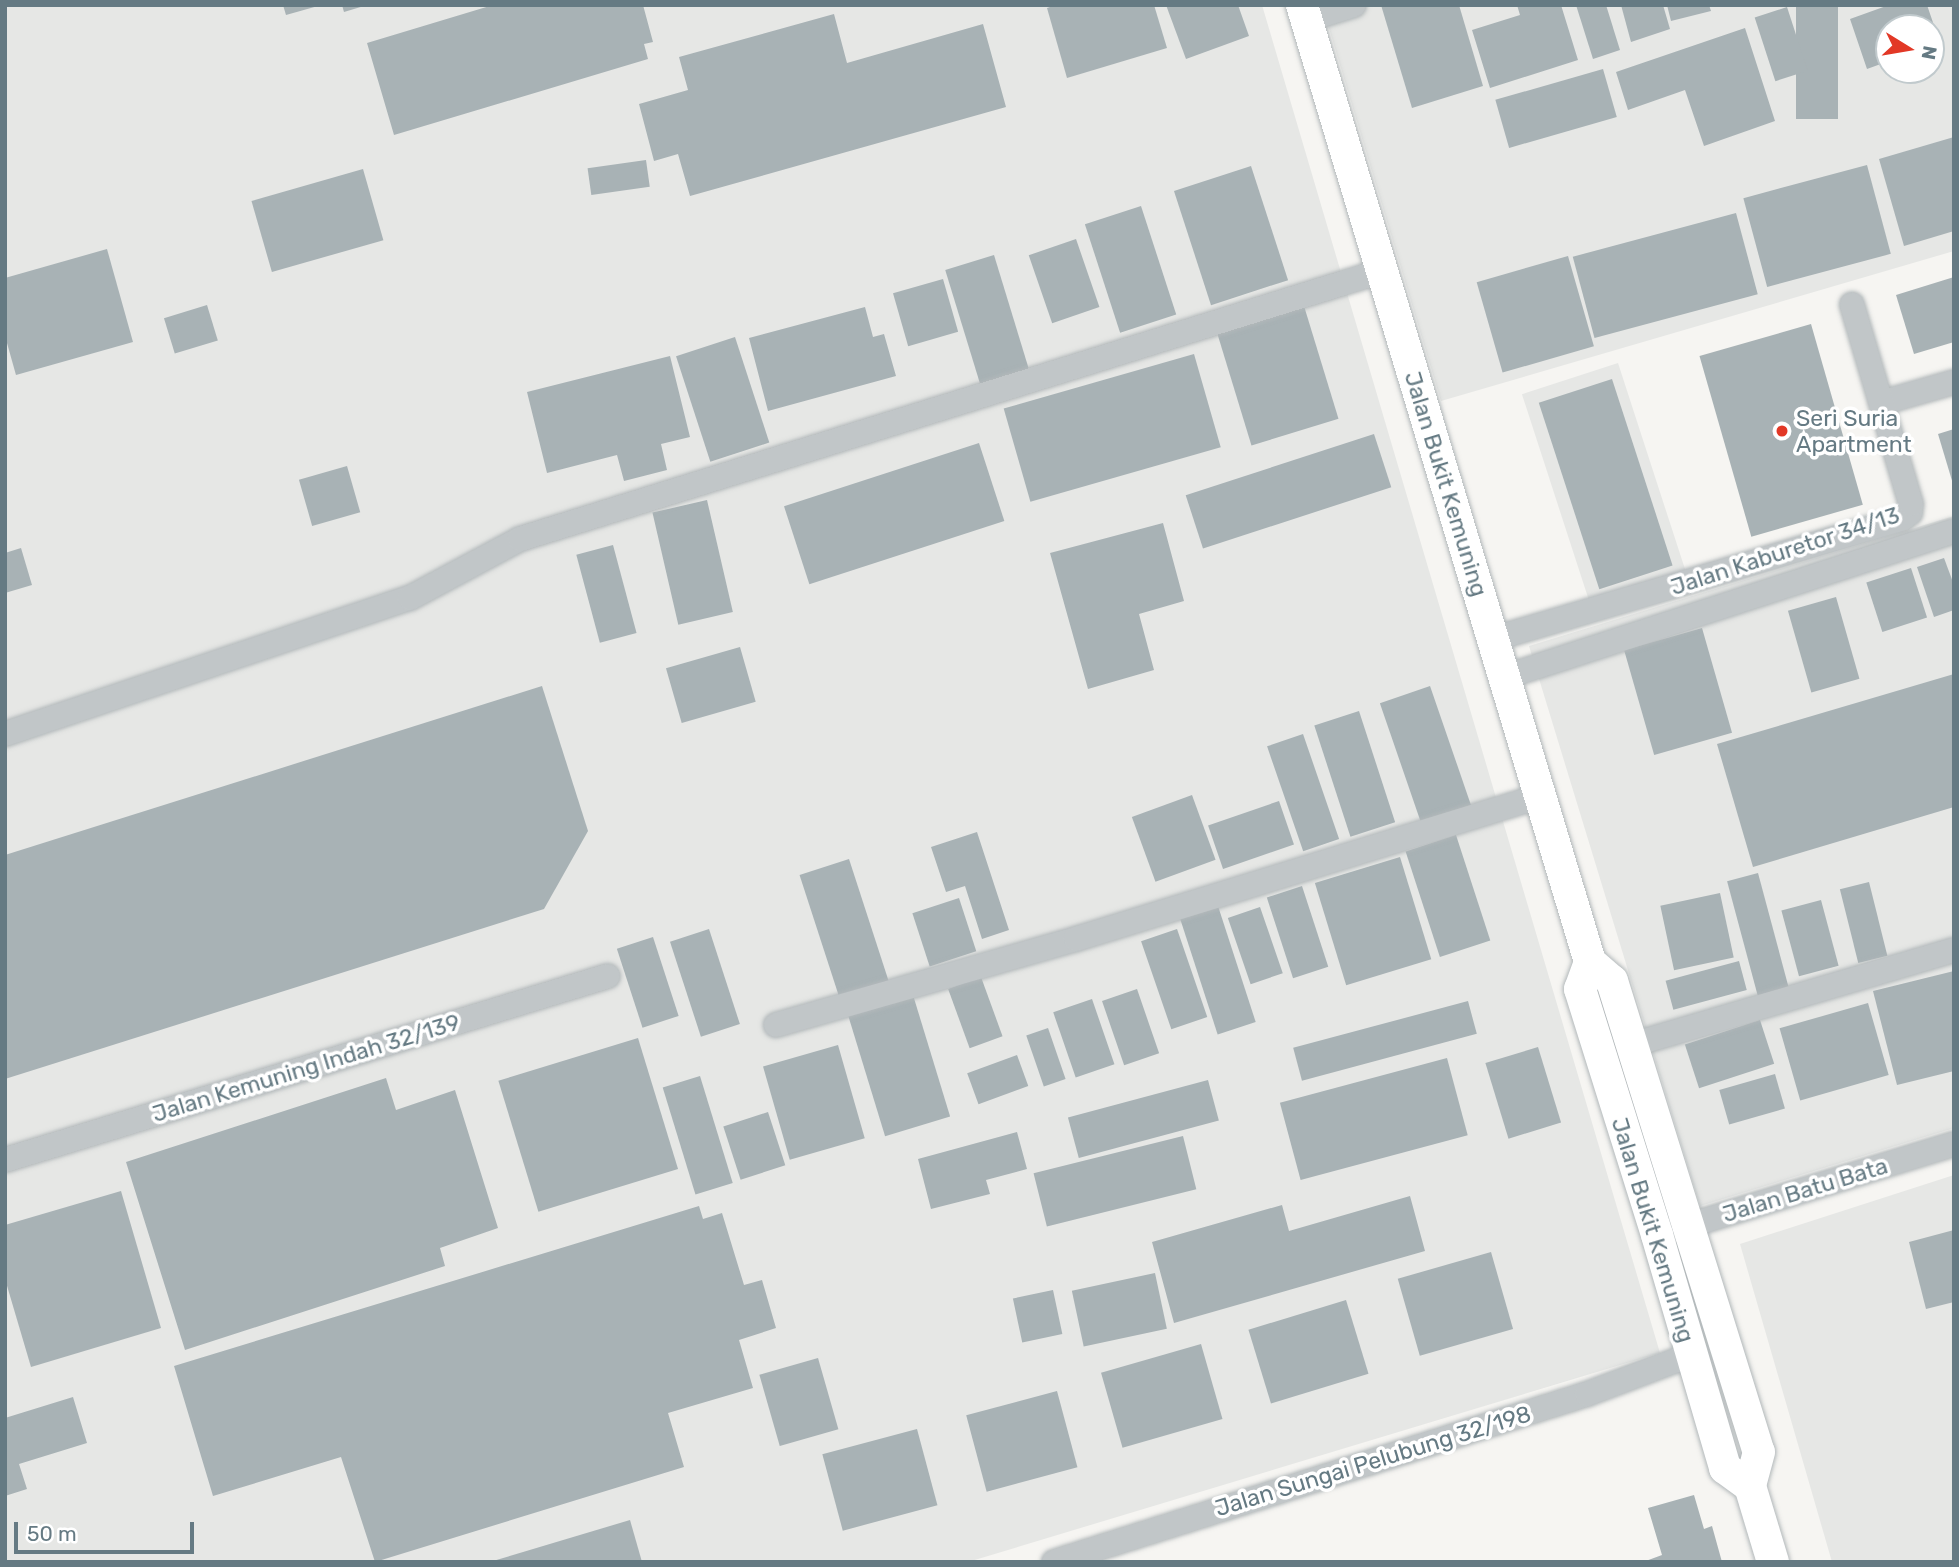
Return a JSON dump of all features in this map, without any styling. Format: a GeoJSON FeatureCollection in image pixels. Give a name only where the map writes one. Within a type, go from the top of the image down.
{"type":"FeatureCollection","features":[{"type":"Feature","properties":{"kind":"main road","name":"Jalan Bukit Kemuning"},"geometry":{"type":"LineString","coordinates":[[1304,12],[1590,962],[1612,981],[1759,1452],[1750,1486],[1725,1468],[1690,1355],[1657,1235],[1580,989],[1590,962]]}},
{"type":"Feature","properties":{"kind":"main road"},"geometry":{"type":"LineString","coordinates":[[1750,1486],[1773,1562]]}},
{"type":"Feature","properties":{"kind":"street"},"geometry":{"type":"LineString","coordinates":[[1304,12],[1354,5]]}},
{"type":"Feature","properties":{"kind":"street"},"geometry":{"type":"LineString","coordinates":[[5,734],[410,598],[520,540],[1382,271]]}},
{"type":"Feature","properties":{"kind":"street","name":"Jalan Kaburetor 34/13"},"geometry":{"type":"LineString","coordinates":[[1493,639],[1903,518],[1910,513],[1911,504],[1852,304]]}},
{"type":"Feature","properties":{"kind":"street"},"geometry":{"type":"LineString","coordinates":[[1881,404],[1954,382]]}},
{"type":"Feature","properties":{"kind":"street"},"geometry":{"type":"LineString","coordinates":[[1504,677],[1954,531]]}},
{"type":"Feature","properties":{"kind":"street"},"geometry":{"type":"LineString","coordinates":[[776,1025],[1076,939],[1540,796]]}},
{"type":"Feature","properties":{"kind":"street"},"geometry":{"type":"LineString","coordinates":[[1631,1045],[1954,950]]}},
{"type":"Feature","properties":{"kind":"street","name":"Jalan Kemuning Indah 32/139"},"geometry":{"type":"LineString","coordinates":[[5,1160],[608,976]]}},
{"type":"Feature","properties":{"kind":"street","name":"Jalan Batu Bata"},"geometry":{"type":"LineString","coordinates":[[1657,1235],[1954,1144]]}},
{"type":"Feature","properties":{"kind":"street","name":"Jalan Sungai Pelubung 32/198"},"geometry":{"type":"LineString","coordinates":[[1054,1562],[1587,1394],[1690,1355]]}},
{"type":"Feature","properties":{"kind":"shaded area"},"geometry":{"type":"Polygon","coordinates":[[[5,5],[1262,5],[1660,1353],[968,1562],[5,1562],[5,5]]]}},
{"type":"Feature","properties":{"kind":"shaded area"},"geometry":{"type":"Polygon","coordinates":[[[1322,5],[1954,5],[1954,251],[1441,401],[1322,5]]]}},
{"type":"Feature","properties":{"kind":"shaded area"},"geometry":{"type":"Polygon","coordinates":[[[1618,363],[1687,575],[1591,606],[1522,394],[1618,363]]]}},
{"type":"Feature","properties":{"kind":"shaded area"},"geometry":{"type":"Polygon","coordinates":[[[1954,516],[1954,1128],[1700,1206],[1529,646],[1954,516]]]}},
{"type":"Feature","properties":{"kind":"shaded area"},"geometry":{"type":"Polygon","coordinates":[[[1954,1175],[1954,1562],[1832,1562],[1740,1244],[1954,1175]]]}},
{"type":"Feature","properties":{"kind":"building"},"geometry":{"type":"Polygon","coordinates":[[[283,5],[318,5],[318,6],[286,15],[283,5]]]}},
{"type":"Feature","properties":{"kind":"building"},"geometry":{"type":"Polygon","coordinates":[[[342,5],[364,5],[364,6],[344,12],[342,5]]]}},
{"type":"Feature","properties":{"kind":"building"},"geometry":{"type":"Polygon","coordinates":[[[493,5],[643,5],[653,42],[644,44],[648,59],[394,135],[367,43],[493,5]]]}},
{"type":"Feature","properties":{"kind":"building"},"geometry":{"type":"Polygon","coordinates":[[[1056,5],[1154,5],[1167,48],[1067,78],[1047,8],[1056,5]]]}},
{"type":"Feature","properties":{"kind":"building"},"geometry":{"type":"Polygon","coordinates":[[[1166,5],[1238,5],[1249,36],[1186,59],[1166,5]]]}},
{"type":"Feature","properties":{"kind":"building"},"geometry":{"type":"Polygon","coordinates":[[[1381,5],[1459,5],[1483,86],[1412,108],[1381,5]]]}},
{"type":"Feature","properties":{"kind":"building"},"geometry":{"type":"Polygon","coordinates":[[[1517,5],[1561,5],[1578,60],[1490,88],[1472,30],[1520,15],[1517,5]]]}},
{"type":"Feature","properties":{"kind":"building"},"geometry":{"type":"Polygon","coordinates":[[[1576,5],[1606,5],[1620,50],[1593,59],[1576,5]]]}},
{"type":"Feature","properties":{"kind":"building"},"geometry":{"type":"Polygon","coordinates":[[[1621,5],[1663,5],[1670,29],[1631,42],[1621,5]]]}},
{"type":"Feature","properties":{"kind":"building"},"geometry":{"type":"Polygon","coordinates":[[[1667,5],[1709,5],[1711,11],[1671,21],[1667,5]]]}},
{"type":"Feature","properties":{"kind":"building"},"geometry":{"type":"Polygon","coordinates":[[[1796,5],[1838,5],[1838,119],[1796,119],[1796,5]]]}},
{"type":"Feature","properties":{"kind":"building"},"geometry":{"type":"Polygon","coordinates":[[[1889,5],[1927,5],[1930,14],[1875,14],[1875,66],[1867,69],[1850,19],[1889,5]]]}},
{"type":"Feature","properties":{"kind":"building"},"geometry":{"type":"Polygon","coordinates":[[[1787,7],[1808,71],[1775,81],[1755,18],[1787,7]]]}},
{"type":"Feature","properties":{"kind":"building"},"geometry":{"type":"Polygon","coordinates":[[[834,14],[847,63],[983,24],[1006,107],[690,196],[678,154],[654,161],[639,104],[688,90],[679,57],[834,14]]]}},
{"type":"Feature","properties":{"kind":"building"},"geometry":{"type":"Polygon","coordinates":[[[1745,28],[1775,121],[1704,146],[1685,90],[1628,110],[1616,72],[1745,28]]]}},
{"type":"Feature","properties":{"kind":"building"},"geometry":{"type":"Polygon","coordinates":[[[1603,69],[1617,117],[1509,148],[1495,100],[1603,69]]]}},
{"type":"Feature","properties":{"kind":"building"},"geometry":{"type":"Polygon","coordinates":[[[1954,137],[1954,231],[1904,246],[1879,159],[1954,137]]]}},
{"type":"Feature","properties":{"kind":"building"},"geometry":{"type":"Polygon","coordinates":[[[646,160],[650,187],[591,195],[588,168],[646,160]]]}},
{"type":"Feature","properties":{"kind":"building"},"geometry":{"type":"Polygon","coordinates":[[[1867,165],[1891,254],[1767,287],[1743,198],[1867,165]]]}},
{"type":"Feature","properties":{"kind":"building"},"geometry":{"type":"Polygon","coordinates":[[[1251,166],[1288,280],[1211,305],[1174,191],[1251,166]]]}},
{"type":"Feature","properties":{"kind":"building"},"geometry":{"type":"Polygon","coordinates":[[[363,169],[383,240],[272,272],[251,201],[363,169]]]}},
{"type":"Feature","properties":{"kind":"building"},"geometry":{"type":"Polygon","coordinates":[[[1141,206],[1176,314],[1120,333],[1085,224],[1141,206]]]}},
{"type":"Feature","properties":{"kind":"building"},"geometry":{"type":"Polygon","coordinates":[[[1736,213],[1758,294],[1594,338],[1573,257],[1736,213]]]}},
{"type":"Feature","properties":{"kind":"building"},"geometry":{"type":"Polygon","coordinates":[[[1076,239],[1099,307],[1052,323],[1029,255],[1076,239]]]}},
{"type":"Feature","properties":{"kind":"building"},"geometry":{"type":"Polygon","coordinates":[[[107,249],[133,342],[16,375],[5,336],[5,278],[107,249]]]}},
{"type":"Feature","properties":{"kind":"building"},"geometry":{"type":"Polygon","coordinates":[[[994,255],[1030,372],[981,387],[945,270],[994,255]]]}},
{"type":"Feature","properties":{"kind":"building"},"geometry":{"type":"Polygon","coordinates":[[[1568,256],[1594,346],[1503,373],[1477,282],[1568,256]]]}},
{"type":"Feature","properties":{"kind":"building"},"geometry":{"type":"Polygon","coordinates":[[[1954,277],[1954,342],[1914,354],[1896,295],[1954,277]]]}},
{"type":"Feature","properties":{"kind":"building"},"geometry":{"type":"Polygon","coordinates":[[[943,279],[958,332],[908,346],[893,293],[943,279]]]}},
{"type":"Feature","properties":{"kind":"building"},"geometry":{"type":"Polygon","coordinates":[[[207,305],[218,340],[175,354],[164,318],[207,305]]]}},
{"type":"Feature","properties":{"kind":"building"},"geometry":{"type":"Polygon","coordinates":[[[1304,306],[1338,419],[1251,445],[1217,333],[1304,306]]]}},
{"type":"Feature","properties":{"kind":"building"},"geometry":{"type":"Polygon","coordinates":[[[865,307],[873,337],[884,334],[896,376],[768,411],[749,338],[865,307]]]}},
{"type":"Feature","properties":{"kind":"building","name":"Seri Suria Apartment"},"geometry":{"type":"Polygon","coordinates":[[[1811,324],[1863,505],[1751,537],[1699,356],[1811,324]]]}},
{"type":"Feature","properties":{"kind":"building"},"geometry":{"type":"Polygon","coordinates":[[[735,337],[769,443],[710,462],[676,356],[735,337]]]}},
{"type":"Feature","properties":{"kind":"building"},"geometry":{"type":"Polygon","coordinates":[[[1194,354],[1221,447],[1030,502],[1004,409],[1194,354]]]}},
{"type":"Feature","properties":{"kind":"building"},"geometry":{"type":"Polygon","coordinates":[[[670,356],[690,437],[661,444],[667,470],[624,481],[617,455],[547,473],[527,392],[670,356]]]}},
{"type":"Feature","properties":{"kind":"building"},"geometry":{"type":"Polygon","coordinates":[[[1612,379],[1673,565],[1599,589],[1539,403],[1612,379]]]}},
{"type":"Feature","properties":{"kind":"building"},"geometry":{"type":"Polygon","coordinates":[[[1954,429],[1954,484],[1953,484],[1938,434],[1954,429]]]}},
{"type":"Feature","properties":{"kind":"building"},"geometry":{"type":"Polygon","coordinates":[[[1374,434],[1391,487],[1203,548],[1186,495],[1374,434]]]}},
{"type":"Feature","properties":{"kind":"building"},"geometry":{"type":"Polygon","coordinates":[[[979,443],[1004,521],[809,584],[784,506],[979,443]]]}},
{"type":"Feature","properties":{"kind":"building"},"geometry":{"type":"Polygon","coordinates":[[[347,466],[360,512],[312,526],[299,480],[347,466]]]}},
{"type":"Feature","properties":{"kind":"building"},"geometry":{"type":"Polygon","coordinates":[[[707,500],[733,612],[678,625],[652,513],[707,500]]]}},
{"type":"Feature","properties":{"kind":"building"},"geometry":{"type":"Polygon","coordinates":[[[1163,523],[1184,601],[1139,614],[1154,670],[1088,689],[1050,553],[1163,523]]]}},
{"type":"Feature","properties":{"kind":"building"},"geometry":{"type":"Polygon","coordinates":[[[613,545],[637,633],[600,643],[576,555],[613,545]]]}},
{"type":"Feature","properties":{"kind":"building"},"geometry":{"type":"Polygon","coordinates":[[[21,548],[32,585],[5,593],[5,553],[21,548]]]}},
{"type":"Feature","properties":{"kind":"building"},"geometry":{"type":"Polygon","coordinates":[[[1944,558],[1954,585],[1954,610],[1934,617],[1917,567],[1944,558]]]}},
{"type":"Feature","properties":{"kind":"building"},"geometry":{"type":"Polygon","coordinates":[[[1911,568],[1927,617],[1882,632],[1866,583],[1911,568]]]}},
{"type":"Feature","properties":{"kind":"building"},"geometry":{"type":"Polygon","coordinates":[[[1836,597],[1859,679],[1811,692],[1788,611],[1836,597]]]}},
{"type":"Feature","properties":{"kind":"building"},"geometry":{"type":"Polygon","coordinates":[[[1702,628],[1732,733],[1654,755],[1624,650],[1702,628]]]}},
{"type":"Feature","properties":{"kind":"building"},"geometry":{"type":"Polygon","coordinates":[[[740,647],[756,702],[682,723],[666,668],[740,647]]]}},
{"type":"Feature","properties":{"kind":"building"},"geometry":{"type":"Polygon","coordinates":[[[1954,674],[1954,807],[1753,867],[1717,744],[1954,674]]]}},
{"type":"Feature","properties":{"kind":"building"},"geometry":{"type":"Polygon","coordinates":[[[542,686],[588,831],[544,909],[5,1079],[5,855],[542,686]]]}},
{"type":"Feature","properties":{"kind":"building"},"geometry":{"type":"Polygon","coordinates":[[[1430,686],[1471,805],[1421,822],[1380,703],[1430,686]]]}},
{"type":"Feature","properties":{"kind":"building"},"geometry":{"type":"Polygon","coordinates":[[[1359,711],[1395,822],[1350,837],[1314,726],[1359,711]]]}},
{"type":"Feature","properties":{"kind":"building"},"geometry":{"type":"Polygon","coordinates":[[[1303,734],[1339,839],[1303,851],[1267,746],[1303,734]]]}},
{"type":"Feature","properties":{"kind":"building"},"geometry":{"type":"Polygon","coordinates":[[[1192,795],[1216,860],[1155,882],[1132,817],[1192,795]]]}},
{"type":"Feature","properties":{"kind":"building"},"geometry":{"type":"Polygon","coordinates":[[[1279,801],[1294,844],[1223,869],[1208,825],[1279,801]]]}},
{"type":"Feature","properties":{"kind":"building"},"geometry":{"type":"Polygon","coordinates":[[[977,832],[1009,930],[982,939],[965,886],[946,892],[931,847],[977,832]]]}},
{"type":"Feature","properties":{"kind":"building"},"geometry":{"type":"Polygon","coordinates":[[[1456,835],[1490,941],[1440,957],[1406,851],[1456,835]]]}},
{"type":"Feature","properties":{"kind":"building"},"geometry":{"type":"Polygon","coordinates":[[[1400,857],[1431,959],[1346,985],[1315,883],[1400,857]]]}},
{"type":"Feature","properties":{"kind":"building"},"geometry":{"type":"Polygon","coordinates":[[[849,859],[889,981],[839,997],[800,875],[849,859]]]}},
{"type":"Feature","properties":{"kind":"building"},"geometry":{"type":"Polygon","coordinates":[[[1758,873],[1789,987],[1758,995],[1727,881],[1758,873]]]}},
{"type":"Feature","properties":{"kind":"building"},"geometry":{"type":"Polygon","coordinates":[[[1869,882],[1887,956],[1858,963],[1840,889],[1869,882]]]}},
{"type":"Feature","properties":{"kind":"building"},"geometry":{"type":"Polygon","coordinates":[[[1302,886],[1328,967],[1293,978],[1267,897],[1302,886]]]}},
{"type":"Feature","properties":{"kind":"building"},"geometry":{"type":"Polygon","coordinates":[[[1720,893],[1734,958],[1674,970],[1660,906],[1720,893]]]}},
{"type":"Feature","properties":{"kind":"building"},"geometry":{"type":"Polygon","coordinates":[[[959,898],[976,951],[930,966],[912,913],[959,898]]]}},
{"type":"Feature","properties":{"kind":"building"},"geometry":{"type":"Polygon","coordinates":[[[1821,900],[1839,966],[1799,976],[1781,911],[1821,900]]]}},
{"type":"Feature","properties":{"kind":"building"},"geometry":{"type":"Polygon","coordinates":[[[1218,906],[1256,1022],[1218,1034],[1180,918],[1218,906]]]}},
{"type":"Feature","properties":{"kind":"building"},"geometry":{"type":"Polygon","coordinates":[[[1260,907],[1283,973],[1251,984],[1228,918],[1260,907]]]}},
{"type":"Feature","properties":{"kind":"building"},"geometry":{"type":"Polygon","coordinates":[[[709,929],[740,1024],[701,1037],[670,942],[709,929]]]}},
{"type":"Feature","properties":{"kind":"building"},"geometry":{"type":"Polygon","coordinates":[[[1177,929],[1207,1017],[1171,1029],[1141,941],[1177,929]]]}},
{"type":"Feature","properties":{"kind":"building"},"geometry":{"type":"Polygon","coordinates":[[[653,937],[679,1016],[643,1028],[617,949],[653,937]]]}},
{"type":"Feature","properties":{"kind":"building"},"geometry":{"type":"Polygon","coordinates":[[[1739,961],[1747,990],[1673,1010],[1666,981],[1739,961]]]}},
{"type":"Feature","properties":{"kind":"building"},"geometry":{"type":"Polygon","coordinates":[[[1954,971],[1954,1071],[1897,1085],[1873,991],[1954,971]]]}},
{"type":"Feature","properties":{"kind":"building"},"geometry":{"type":"Polygon","coordinates":[[[981,977],[1003,1036],[970,1048],[948,989],[981,977]]]}},
{"type":"Feature","properties":{"kind":"building"},"geometry":{"type":"Polygon","coordinates":[[[1137,989],[1159,1053],[1124,1065],[1102,1001],[1137,989]]]}},
{"type":"Feature","properties":{"kind":"building"},"geometry":{"type":"Polygon","coordinates":[[[913,995],[950,1116],[885,1136],[848,1015],[913,995]]]}},
{"type":"Feature","properties":{"kind":"building"},"geometry":{"type":"Polygon","coordinates":[[[1092,999],[1114,1064],[1076,1078],[1053,1012],[1092,999]]]}},
{"type":"Feature","properties":{"kind":"building"},"geometry":{"type":"Polygon","coordinates":[[[1468,1001],[1477,1034],[1302,1081],[1293,1048],[1468,1001]]]}},
{"type":"Feature","properties":{"kind":"building"},"geometry":{"type":"Polygon","coordinates":[[[1868,1003],[1889,1075],[1800,1100],[1780,1028],[1868,1003]]]}},
{"type":"Feature","properties":{"kind":"building"},"geometry":{"type":"Polygon","coordinates":[[[1760,1020],[1774,1064],[1699,1088],[1685,1044],[1760,1020]]]}},
{"type":"Feature","properties":{"kind":"building"},"geometry":{"type":"Polygon","coordinates":[[[1048,1028],[1066,1079],[1044,1087],[1026,1035],[1048,1028]]]}},
{"type":"Feature","properties":{"kind":"building"},"geometry":{"type":"Polygon","coordinates":[[[638,1038],[678,1169],[538,1212],[498,1081],[638,1038]]]}},
{"type":"Feature","properties":{"kind":"building"},"geometry":{"type":"Polygon","coordinates":[[[838,1045],[865,1138],[790,1160],[763,1066],[838,1045]]]}},
{"type":"Feature","properties":{"kind":"building"},"geometry":{"type":"Polygon","coordinates":[[[1538,1047],[1561,1123],[1509,1139],[1485,1063],[1538,1047]]]}},
{"type":"Feature","properties":{"kind":"building"},"geometry":{"type":"Polygon","coordinates":[[[1017,1055],[1028,1086],[978,1104],[967,1073],[1017,1055]]]}},
{"type":"Feature","properties":{"kind":"building"},"geometry":{"type":"Polygon","coordinates":[[[1447,1058],[1468,1135],[1301,1180],[1280,1103],[1447,1058]]]}},
{"type":"Feature","properties":{"kind":"building"},"geometry":{"type":"Polygon","coordinates":[[[1775,1074],[1785,1109],[1729,1125],[1719,1090],[1775,1074]]]}},
{"type":"Feature","properties":{"kind":"building"},"geometry":{"type":"Polygon","coordinates":[[[700,1076],[733,1183],[695,1195],[663,1087],[700,1076]]]}},
{"type":"Feature","properties":{"kind":"building"},"geometry":{"type":"Polygon","coordinates":[[[386,1078],[396,1110],[455,1090],[498,1228],[440,1248],[445,1266],[185,1350],[126,1162],[386,1078]]]}},
{"type":"Feature","properties":{"kind":"building"},"geometry":{"type":"Polygon","coordinates":[[[1208,1080],[1219,1121],[1079,1158],[1068,1118],[1208,1080]]]}},
{"type":"Feature","properties":{"kind":"building"},"geometry":{"type":"Polygon","coordinates":[[[768,1112],[785,1165],[741,1180],[723,1127],[768,1112]]]}},
{"type":"Feature","properties":{"kind":"building"},"geometry":{"type":"Polygon","coordinates":[[[1017,1132],[1027,1169],[986,1180],[990,1194],[931,1209],[918,1159],[1017,1132]]]}},
{"type":"Feature","properties":{"kind":"building"},"geometry":{"type":"Polygon","coordinates":[[[1183,1136],[1196,1189],[1047,1227],[1034,1173],[1183,1136]]]}},
{"type":"Feature","properties":{"kind":"building"},"geometry":{"type":"Polygon","coordinates":[[[121,1191],[161,1328],[31,1367],[5,1279],[5,1225],[121,1191]]]}},
{"type":"Feature","properties":{"kind":"building"},"geometry":{"type":"Polygon","coordinates":[[[1410,1196],[1425,1251],[1174,1323],[1152,1242],[1282,1205],[1289,1231],[1410,1196]]]}},
{"type":"Feature","properties":{"kind":"building"},"geometry":{"type":"Polygon","coordinates":[[[699,1206],[703,1219],[722,1213],[744,1285],[762,1280],[776,1328],[739,1340],[753,1388],[668,1413],[684,1467],[375,1562],[341,1457],[213,1496],[174,1366],[699,1206]]]}},
{"type":"Feature","properties":{"kind":"building"},"geometry":{"type":"Polygon","coordinates":[[[1954,1230],[1954,1302],[1926,1309],[1909,1242],[1954,1230]]]}},
{"type":"Feature","properties":{"kind":"building"},"geometry":{"type":"Polygon","coordinates":[[[1491,1252],[1513,1329],[1420,1356],[1398,1279],[1491,1252]]]}},
{"type":"Feature","properties":{"kind":"building"},"geometry":{"type":"Polygon","coordinates":[[[1155,1273],[1167,1329],[1084,1346],[1072,1291],[1155,1273]]]}},
{"type":"Feature","properties":{"kind":"building"},"geometry":{"type":"Polygon","coordinates":[[[1053,1290],[1062,1334],[1022,1343],[1013,1299],[1053,1290]]]}},
{"type":"Feature","properties":{"kind":"building"},"geometry":{"type":"Polygon","coordinates":[[[1346,1300],[1369,1374],[1271,1403],[1248,1330],[1346,1300]]]}},
{"type":"Feature","properties":{"kind":"building"},"geometry":{"type":"Polygon","coordinates":[[[1201,1344],[1222,1419],[1123,1448],[1101,1373],[1201,1344]]]}},
{"type":"Feature","properties":{"kind":"building"},"geometry":{"type":"Polygon","coordinates":[[[818,1358],[838,1429],[780,1446],[759,1375],[818,1358]]]}},
{"type":"Feature","properties":{"kind":"building"},"geometry":{"type":"Polygon","coordinates":[[[1057,1391],[1077,1467],[987,1492],[966,1415],[1057,1391]]]}},
{"type":"Feature","properties":{"kind":"building"},"geometry":{"type":"Polygon","coordinates":[[[73,1397],[87,1443],[19,1464],[27,1489],[5,1496],[5,1418],[73,1397]]]}},
{"type":"Feature","properties":{"kind":"building"},"geometry":{"type":"Polygon","coordinates":[[[917,1429],[937,1505],[843,1531],[822,1454],[917,1429]]]}},
{"type":"Feature","properties":{"kind":"building"},"geometry":{"type":"Polygon","coordinates":[[[1694,1495],[1704,1529],[1712,1526],[1722,1562],[1643,1562],[1662,1555],[1648,1508],[1694,1495]]]}},
{"type":"Feature","properties":{"kind":"building"},"geometry":{"type":"Polygon","coordinates":[[[630,1520],[642,1562],[493,1562],[493,1561],[630,1520]]]}},
{"type":"Feature","properties":{"kind":"place","name":"Seri Suria Apartment"},"geometry":{"type":"Point","coordinates":[1782,431]}}]}
